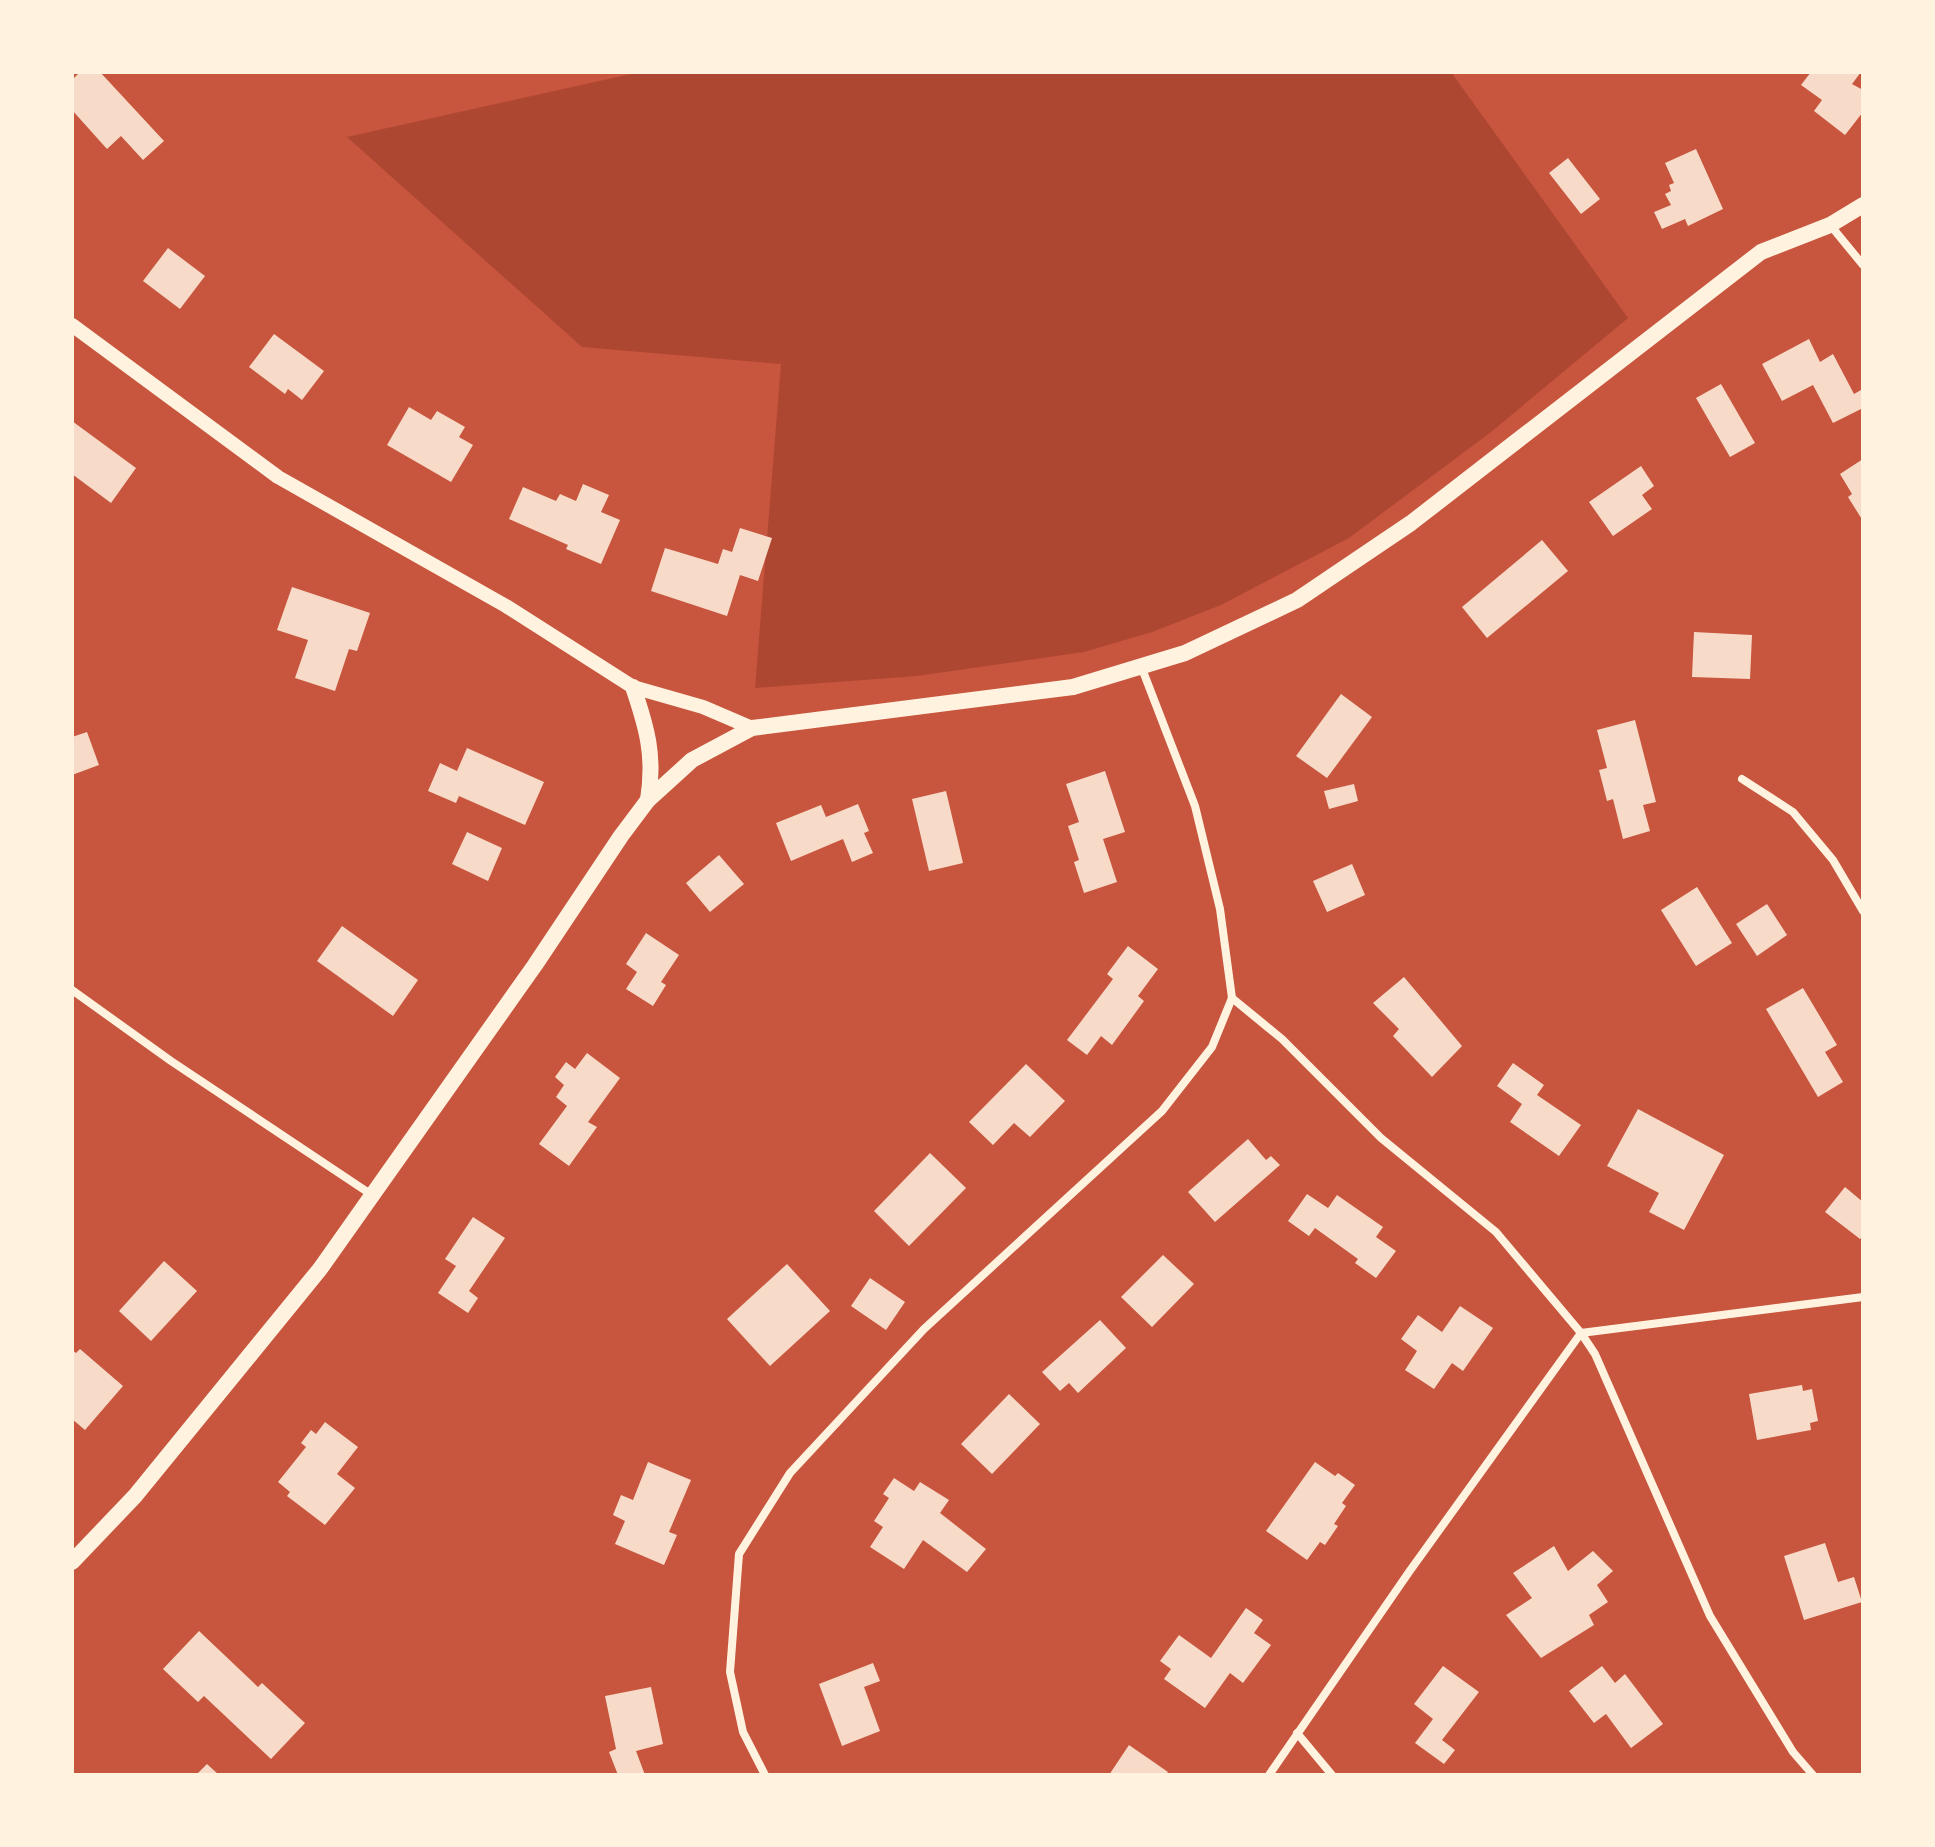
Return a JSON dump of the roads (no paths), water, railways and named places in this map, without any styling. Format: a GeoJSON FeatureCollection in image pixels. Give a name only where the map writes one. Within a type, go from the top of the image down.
{"type":"FeatureCollection","features":[{"type":"Feature","properties":{"kind":"main road"},"geometry":{"type":"LineString","coordinates":[[72,1562],[135,1496],[320,1269],[648,800],[692,760],[752,728],[1073,687],[1185,653],[1297,600],[1411,523],[1761,252],[1830,225],[1863,205]]}},
{"type":"Feature","properties":{"kind":"main road"},"geometry":{"type":"LineString","coordinates":[[633,687],[649,733],[652,775],[648,800]]}},
{"type":"Feature","properties":{"kind":"street"},"geometry":{"type":"LineString","coordinates":[[1830,225],[1863,265]]}},
{"type":"Feature","properties":{"kind":"street"},"geometry":{"type":"LineString","coordinates":[[72,325],[278,477],[506,606],[633,687],[703,707],[752,728]]}},
{"type":"Feature","properties":{"kind":"street"},"geometry":{"type":"LineString","coordinates":[[765,1775],[743,1732],[730,1672],[739,1554],[790,1473],[924,1329],[1162,1111],[1212,1047],[1232,998],[1220,909],[1195,806],[1141,665]]}},
{"type":"Feature","properties":{"kind":"street"},"geometry":{"type":"LineString","coordinates":[[1742,779],[1793,812],[1833,860],[1863,911]]}},
{"type":"Feature","properties":{"kind":"street"},"geometry":{"type":"LineString","coordinates":[[72,990],[171,1061],[373,1195]]}},
{"type":"Feature","properties":{"kind":"street"},"geometry":{"type":"LineString","coordinates":[[1232,998],[1282,1039],[1381,1138],[1496,1232],[1581,1333],[1595,1354],[1710,1616],[1793,1752],[1813,1775]]}},
{"type":"Feature","properties":{"kind":"street"},"geometry":{"type":"LineString","coordinates":[[1269,1775],[1409,1572],[1581,1333],[1863,1297]]}},
{"type":"Feature","properties":{"kind":"street"},"geometry":{"type":"LineString","coordinates":[[1297,1733],[1332,1775]]}}]}
